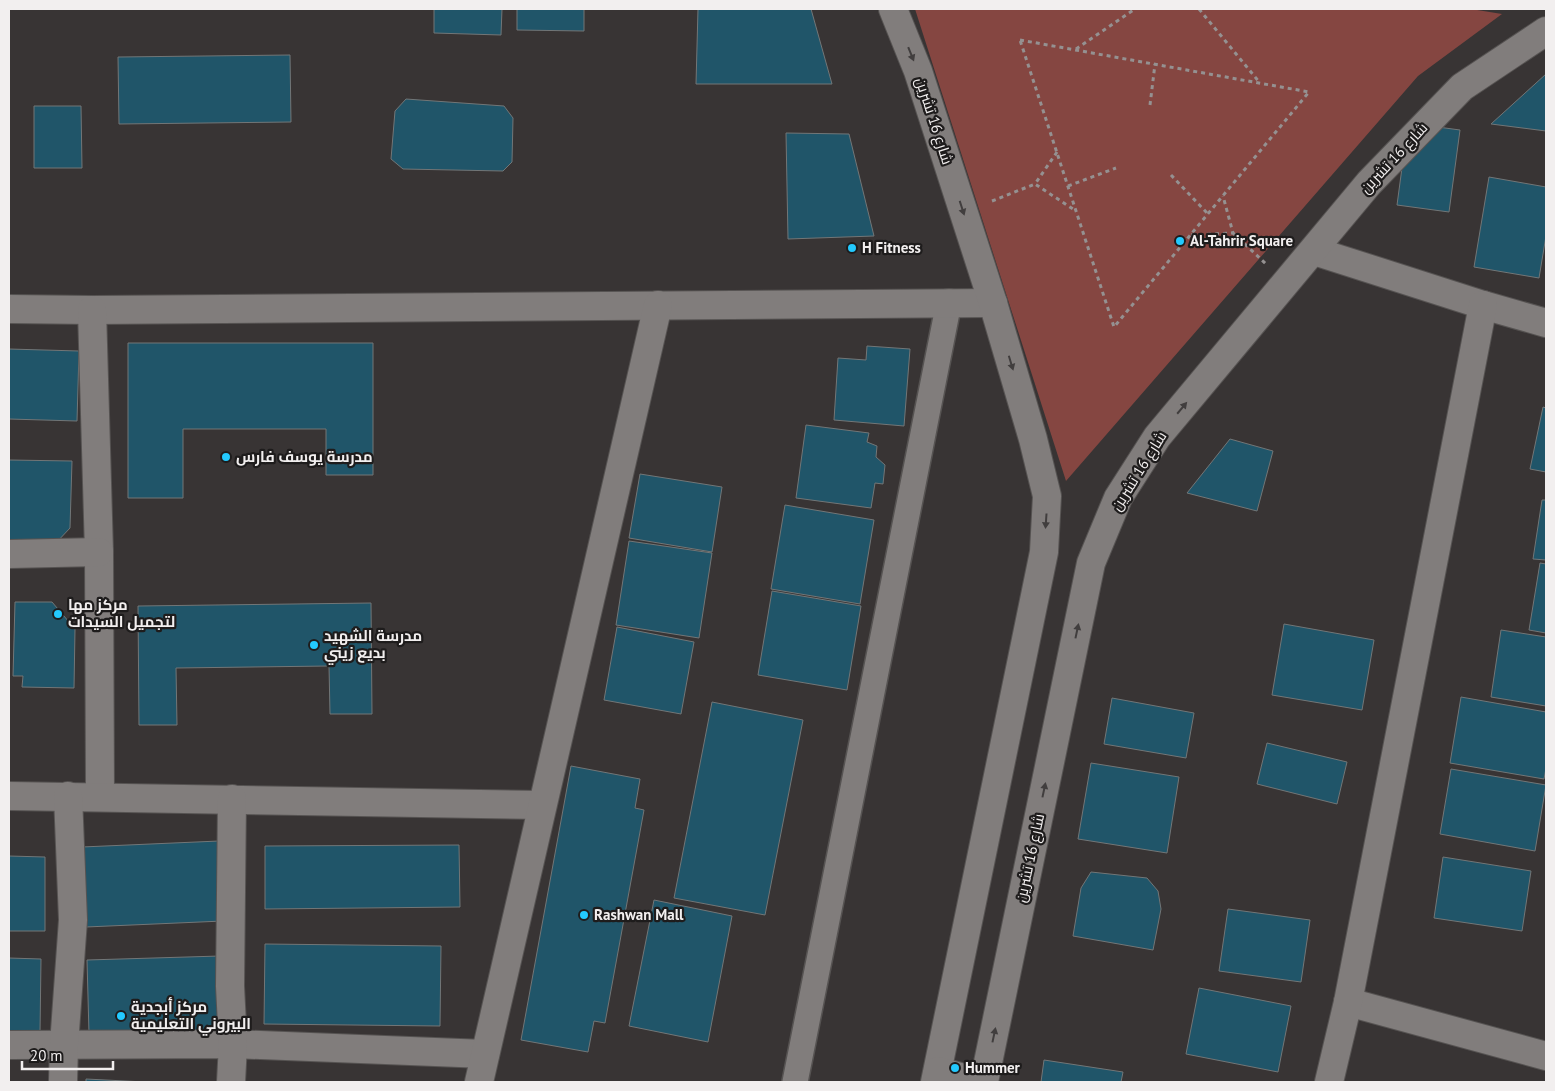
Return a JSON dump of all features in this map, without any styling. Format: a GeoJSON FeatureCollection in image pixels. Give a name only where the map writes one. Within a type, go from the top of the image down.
{"type":"FeatureCollection","features":[{"type":"Feature","properties":{"kind":"street","name":"شارع 16 تشرين"},"geometry":{"type":"LineString","coordinates":[[893,9],[918,71],[964,213],[1033,439],[1047,496],[1044,552],[936,1077]]}},
{"type":"Feature","properties":{"kind":"street","name":"شارع 16 تشرين"},"geometry":{"type":"LineString","coordinates":[[984,1082],[1091,563],[1118,498],[1157,437],[1369,183],[1462,87],[1546,31]]}},
{"type":"Feature","properties":{"kind":"street"},"geometry":{"type":"LineString","coordinates":[[1314,251],[1546,323]]}},
{"type":"Feature","properties":{"kind":"street"},"geometry":{"type":"LineString","coordinates":[[795,1082],[949,302]]}},
{"type":"Feature","properties":{"kind":"street"},"geometry":{"type":"LineString","coordinates":[[9,309],[92,310],[992,303]]}},
{"type":"Feature","properties":{"kind":"street"},"geometry":{"type":"LineString","coordinates":[[478,1082],[658,305]]}},
{"type":"Feature","properties":{"kind":"street"},"geometry":{"type":"LineString","coordinates":[[1329,1082],[1348,1002],[1483,305]]}},
{"type":"Feature","properties":{"kind":"street"},"geometry":{"type":"LineString","coordinates":[[92,310],[100,552],[100,797]]}},
{"type":"Feature","properties":{"kind":"street"},"geometry":{"type":"LineString","coordinates":[[9,554],[100,552]]}},
{"type":"Feature","properties":{"kind":"street"},"geometry":{"type":"LineString","coordinates":[[9,796],[542,805]]}},
{"type":"Feature","properties":{"kind":"street"},"geometry":{"type":"LineString","coordinates":[[63,1082],[72,920],[68,796]]}},
{"type":"Feature","properties":{"kind":"street"},"geometry":{"type":"LineString","coordinates":[[231,1082],[233,1044],[230,986],[232,799]]}},
{"type":"Feature","properties":{"kind":"street"},"geometry":{"type":"LineString","coordinates":[[1348,1002],[1546,1056]]}},
{"type":"Feature","properties":{"kind":"street"},"geometry":{"type":"LineString","coordinates":[[9,1045],[233,1044],[485,1054]]}},
{"type":"Feature","properties":{"kind":"street"},"geometry":{"type":"LineString","coordinates":[[936,1077],[979,1082]]}},
{"type":"Feature","properties":{"kind":"path"},"geometry":{"type":"LineString","coordinates":[[1076,50],[1135,9]]}},
{"type":"Feature","properties":{"kind":"path"},"geometry":{"type":"LineString","coordinates":[[1199,9],[1260,83]]}},
{"type":"Feature","properties":{"kind":"path"},"geometry":{"type":"LineString","coordinates":[[1020,40],[1155,64],[1309,92],[1114,327],[1020,40]]}},
{"type":"Feature","properties":{"kind":"path"},"geometry":{"type":"LineString","coordinates":[[1150,105],[1155,64]]}},
{"type":"Feature","properties":{"kind":"path"},"geometry":{"type":"LineString","coordinates":[[964,213],[1035,184],[1057,152]]}},
{"type":"Feature","properties":{"kind":"path"},"geometry":{"type":"LineString","coordinates":[[1068,186],[1116,168]]}},
{"type":"Feature","properties":{"kind":"path"},"geometry":{"type":"LineString","coordinates":[[1171,175],[1208,214]]}},
{"type":"Feature","properties":{"kind":"path"},"geometry":{"type":"LineString","coordinates":[[1035,184],[1076,211]]}},
{"type":"Feature","properties":{"kind":"path"},"geometry":{"type":"LineString","coordinates":[[1223,196],[1233,233],[1287,283]]}},
{"type":"Feature","properties":{"kind":"path"},"geometry":{"type":"LineString","coordinates":[[1190,235],[1233,233]]}},
{"type":"Feature","properties":{"kind":"shaded area"},"geometry":{"type":"Polygon","coordinates":[[[915,9],[1471,9],[1502,14],[1418,76],[1066,481],[915,9]]]}},
{"type":"Feature","properties":{"kind":"building"},"geometry":{"type":"Polygon","coordinates":[[[434,9],[502,9],[501,35],[434,33],[434,9]]]}},
{"type":"Feature","properties":{"kind":"building"},"geometry":{"type":"Polygon","coordinates":[[[517,9],[584,9],[584,31],[517,30],[517,9]]]}},
{"type":"Feature","properties":{"kind":"building"},"geometry":{"type":"Polygon","coordinates":[[[698,9],[811,9],[832,84],[696,84],[698,9]]]}},
{"type":"Feature","properties":{"kind":"building"},"geometry":{"type":"Polygon","coordinates":[[[290,55],[291,122],[119,124],[118,57],[290,55]]]}},
{"type":"Feature","properties":{"kind":"building"},"geometry":{"type":"Polygon","coordinates":[[[1546,74],[1546,131],[1491,124],[1546,74]]]}},
{"type":"Feature","properties":{"kind":"building"},"geometry":{"type":"Polygon","coordinates":[[[406,99],[504,106],[513,118],[512,162],[503,171],[403,169],[391,159],[395,111],[406,99]]]}},
{"type":"Feature","properties":{"kind":"building"},"geometry":{"type":"Polygon","coordinates":[[[34,106],[81,106],[82,168],[34,168],[34,106]]]}},
{"type":"Feature","properties":{"kind":"building"},"geometry":{"type":"Polygon","coordinates":[[[1408,123],[1460,130],[1449,212],[1397,205],[1408,123]]]}},
{"type":"Feature","properties":{"kind":"building"},"geometry":{"type":"Polygon","coordinates":[[[786,133],[849,134],[874,236],[788,239],[786,133]]]}},
{"type":"Feature","properties":{"kind":"building"},"geometry":{"type":"Polygon","coordinates":[[[1489,177],[1546,187],[1546,236],[1539,278],[1474,267],[1489,177]]]}},
{"type":"Feature","properties":{"kind":"building"},"geometry":{"type":"Polygon","coordinates":[[[128,343],[373,343],[373,475],[326,475],[326,429],[183,429],[183,498],[128,498],[128,343]]]}},
{"type":"Feature","properties":{"kind":"building"},"geometry":{"type":"Polygon","coordinates":[[[867,346],[910,349],[904,426],[834,420],[838,358],[866,360],[867,346]]]}},
{"type":"Feature","properties":{"kind":"building"},"geometry":{"type":"Polygon","coordinates":[[[9,349],[79,351],[77,421],[9,419],[9,349]]]}},
{"type":"Feature","properties":{"kind":"building"},"geometry":{"type":"Polygon","coordinates":[[[1543,407],[1546,408],[1546,472],[1530,469],[1543,407]]]}},
{"type":"Feature","properties":{"kind":"building"},"geometry":{"type":"Polygon","coordinates":[[[806,425],[869,433],[867,442],[877,446],[876,457],[885,465],[883,484],[875,483],[871,508],[796,498],[806,425]]]}},
{"type":"Feature","properties":{"kind":"building"},"geometry":{"type":"Polygon","coordinates":[[[1230,439],[1273,451],[1257,511],[1187,493],[1230,439]]]}},
{"type":"Feature","properties":{"kind":"building"},"geometry":{"type":"Polygon","coordinates":[[[9,460],[72,461],[70,528],[55,544],[9,543],[9,460]]]}},
{"type":"Feature","properties":{"kind":"building"},"geometry":{"type":"Polygon","coordinates":[[[640,474],[722,487],[712,552],[629,538],[640,474]]]}},
{"type":"Feature","properties":{"kind":"building"},"geometry":{"type":"Polygon","coordinates":[[[1542,500],[1546,500],[1546,560],[1533,559],[1542,500]]]}},
{"type":"Feature","properties":{"kind":"building"},"geometry":{"type":"Polygon","coordinates":[[[785,505],[874,520],[860,604],[771,589],[785,505]]]}},
{"type":"Feature","properties":{"kind":"building"},"geometry":{"type":"Polygon","coordinates":[[[629,541],[712,553],[699,638],[616,625],[629,541]]]}},
{"type":"Feature","properties":{"kind":"building"},"geometry":{"type":"Polygon","coordinates":[[[1540,563],[1546,564],[1546,633],[1529,630],[1540,563]]]}},
{"type":"Feature","properties":{"kind":"building"},"geometry":{"type":"Polygon","coordinates":[[[772,591],[861,606],[847,690],[758,675],[772,591]]]}},
{"type":"Feature","properties":{"kind":"building"},"geometry":{"type":"Polygon","coordinates":[[[15,602],[52,602],[75,629],[74,688],[22,687],[23,676],[13,676],[15,602]]]}},
{"type":"Feature","properties":{"kind":"building"},"geometry":{"type":"Polygon","coordinates":[[[371,603],[372,714],[330,714],[329,666],[176,668],[177,725],[139,725],[138,606],[371,603]]]}},
{"type":"Feature","properties":{"kind":"building"},"geometry":{"type":"Polygon","coordinates":[[[1284,624],[1374,640],[1362,710],[1272,695],[1284,624]]]}},
{"type":"Feature","properties":{"kind":"building"},"geometry":{"type":"Polygon","coordinates":[[[617,627],[694,642],[681,714],[604,700],[617,627]]]}},
{"type":"Feature","properties":{"kind":"building"},"geometry":{"type":"Polygon","coordinates":[[[1501,630],[1546,637],[1546,706],[1491,697],[1501,630]]]}},
{"type":"Feature","properties":{"kind":"building"},"geometry":{"type":"Polygon","coordinates":[[[1461,697],[1546,712],[1546,768],[1544,779],[1450,763],[1461,697]]]}},
{"type":"Feature","properties":{"kind":"building"},"geometry":{"type":"Polygon","coordinates":[[[1112,698],[1194,713],[1186,758],[1104,744],[1112,698]]]}},
{"type":"Feature","properties":{"kind":"building"},"geometry":{"type":"Polygon","coordinates":[[[712,702],[803,720],[765,915],[674,898],[712,702]]]}},
{"type":"Feature","properties":{"kind":"building"},"geometry":{"type":"Polygon","coordinates":[[[1267,743],[1347,762],[1337,804],[1257,784],[1267,743]]]}},
{"type":"Feature","properties":{"kind":"building"},"geometry":{"type":"Polygon","coordinates":[[[1091,763],[1179,777],[1167,853],[1078,839],[1091,763]]]}},
{"type":"Feature","properties":{"kind":"building","name":"Rashwan Mall"},"geometry":{"type":"Polygon","coordinates":[[[571,766],[640,779],[635,808],[644,810],[605,1023],[594,1021],[588,1052],[521,1040],[571,766]]]}},
{"type":"Feature","properties":{"kind":"building"},"geometry":{"type":"Polygon","coordinates":[[[1451,769],[1546,785],[1535,851],[1440,834],[1451,769]]]}},
{"type":"Feature","properties":{"kind":"building"},"geometry":{"type":"Polygon","coordinates":[[[219,841],[223,921],[86,927],[82,847],[219,841]]]}},
{"type":"Feature","properties":{"kind":"building"},"geometry":{"type":"Polygon","coordinates":[[[459,845],[460,907],[265,909],[265,846],[459,845]]]}},
{"type":"Feature","properties":{"kind":"building"},"geometry":{"type":"Polygon","coordinates":[[[9,856],[45,857],[45,931],[9,931],[9,856]]]}},
{"type":"Feature","properties":{"kind":"building"},"geometry":{"type":"Polygon","coordinates":[[[1443,857],[1531,871],[1522,931],[1434,918],[1443,857]]]}},
{"type":"Feature","properties":{"kind":"building"},"geometry":{"type":"Polygon","coordinates":[[[1091,872],[1147,878],[1158,891],[1161,909],[1153,950],[1073,936],[1081,888],[1091,872]]]}},
{"type":"Feature","properties":{"kind":"building"},"geometry":{"type":"Polygon","coordinates":[[[654,900],[732,916],[708,1042],[629,1026],[654,900]]]}},
{"type":"Feature","properties":{"kind":"building"},"geometry":{"type":"Polygon","coordinates":[[[1228,909],[1310,920],[1301,982],[1219,971],[1228,909]]]}},
{"type":"Feature","properties":{"kind":"building"},"geometry":{"type":"Polygon","coordinates":[[[265,944],[441,946],[440,1026],[264,1024],[265,944]]]}},
{"type":"Feature","properties":{"kind":"building"},"geometry":{"type":"Polygon","coordinates":[[[220,956],[222,1031],[89,1034],[87,960],[220,956]]]}},
{"type":"Feature","properties":{"kind":"building"},"geometry":{"type":"Polygon","coordinates":[[[9,958],[41,959],[40,1033],[9,1033],[9,958]]]}},
{"type":"Feature","properties":{"kind":"building"},"geometry":{"type":"Polygon","coordinates":[[[1199,988],[1291,1006],[1278,1072],[1186,1054],[1199,988]]]}},
{"type":"Feature","properties":{"kind":"building"},"geometry":{"type":"Polygon","coordinates":[[[1044,1060],[1123,1072],[1121,1082],[1041,1082],[1044,1060]]]}},
{"type":"Feature","properties":{"kind":"building"},"geometry":{"type":"Polygon","coordinates":[[[86,1079],[145,1082],[86,1082],[86,1079]]]}},
{"type":"Feature","properties":{"kind":"place","name":"Al-Tahrir Square"},"geometry":{"type":"Point","coordinates":[1180,241]}},
{"type":"Feature","properties":{"kind":"place","name":"H Fitness"},"geometry":{"type":"Point","coordinates":[852,248]}},
{"type":"Feature","properties":{"kind":"place","name":"مدرسة يوسف فارس"},"geometry":{"type":"Point","coordinates":[226,457]}},
{"type":"Feature","properties":{"kind":"place","name":"مركز مها لتجميل السيدات"},"geometry":{"type":"Point","coordinates":[58,614]}},
{"type":"Feature","properties":{"kind":"place","name":"مدرسة الشهيد بديع زيني"},"geometry":{"type":"Point","coordinates":[314,645]}},
{"type":"Feature","properties":{"kind":"place","name":"Rashwan Mall"},"geometry":{"type":"Point","coordinates":[584,915]}},
{"type":"Feature","properties":{"kind":"place","name":"مركز أبجدية البيروني التعليمية"},"geometry":{"type":"Point","coordinates":[121,1016]}},
{"type":"Feature","properties":{"kind":"place","name":"Hummer"},"geometry":{"type":"Point","coordinates":[955,1068]}}]}
